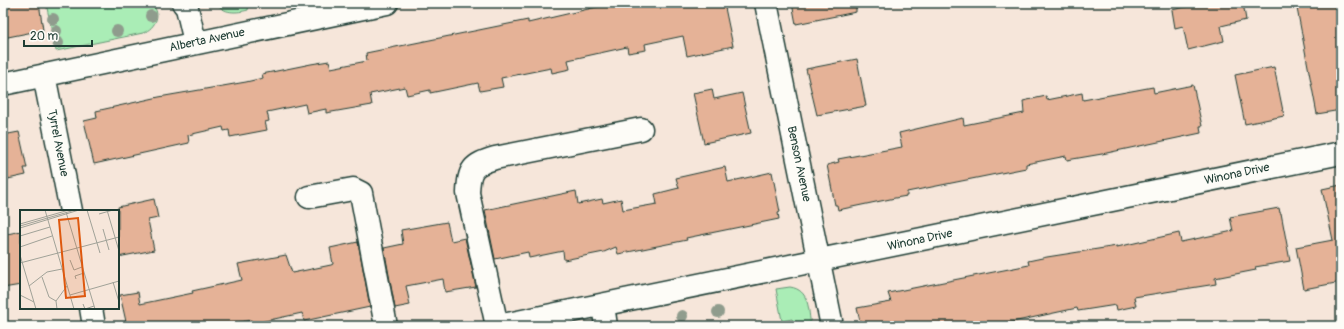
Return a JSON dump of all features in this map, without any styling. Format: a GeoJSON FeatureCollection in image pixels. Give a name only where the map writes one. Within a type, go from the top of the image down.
{"type":"FeatureCollection","features":[{"type":"Feature","properties":{"kind":"street"},"geometry":{"type":"LineString","coordinates":[[183,3],[187,8],[195,42]]}},
{"type":"Feature","properties":{"kind":"street","name":"Alberta Avenue"},"geometry":{"type":"LineString","coordinates":[[3,84],[195,42],[387,3]]}},
{"type":"Feature","properties":{"kind":"street","name":"Benson Avenue"},"geometry":{"type":"LineString","coordinates":[[766,3],[832,326]]}},
{"type":"Feature","properties":{"kind":"street","name":"Tyrrel Avenue"},"geometry":{"type":"LineString","coordinates":[[44,75],[71,210]]}},
{"type":"Feature","properties":{"kind":"street"},"geometry":{"type":"LineString","coordinates":[[498,326],[468,193],[469,175],[479,163],[495,158],[641,129]]}},
{"type":"Feature","properties":{"kind":"street","name":"Winona Drive"},"geometry":{"type":"LineString","coordinates":[[498,326],[605,316],[819,260],[1341,153]]}},
{"type":"Feature","properties":{"kind":"street"},"geometry":{"type":"LineString","coordinates":[[310,197],[353,189],[360,193],[386,326]]}},
{"type":"Feature","properties":{"kind":"street"},"geometry":{"type":"LineString","coordinates":[[91,309],[94,326]]}},
{"type":"Feature","properties":{"kind":"green space"},"geometry":{"type":"Polygon","coordinates":[[[46,3],[150,3],[154,7],[157,15],[154,24],[148,31],[143,33],[56,51],[46,3]]]}},
{"type":"Feature","properties":{"kind":"green space"},"geometry":{"type":"Polygon","coordinates":[[[217,3],[249,3],[248,10],[231,12],[223,9],[217,3]]]}},
{"type":"Feature","properties":{"kind":"green space"},"geometry":{"type":"Polygon","coordinates":[[[790,287],[797,289],[805,296],[811,326],[794,326],[792,319],[782,321],[776,289],[790,287]]]}},
{"type":"Feature","properties":{"kind":"building"},"geometry":{"type":"Polygon","coordinates":[[[3,3],[39,3],[43,30],[3,38],[3,3]]]}},
{"type":"Feature","properties":{"kind":"building"},"geometry":{"type":"Polygon","coordinates":[[[614,3],[724,3],[733,46],[687,56],[683,36],[645,44],[646,50],[628,53],[627,47],[568,60],[570,69],[552,73],[551,68],[501,78],[503,87],[480,91],[478,83],[430,93],[430,90],[407,95],[405,87],[370,94],[372,105],[326,113],[326,109],[307,113],[305,104],[267,112],[269,121],[265,122],[267,130],[230,137],[229,130],[224,131],[223,127],[188,135],[189,143],[94,164],[84,121],[97,118],[96,111],[159,97],[246,82],[263,78],[262,74],[311,64],[329,61],[331,68],[367,61],[366,53],[528,20],[528,23],[614,3]]]}},
{"type":"Feature","properties":{"kind":"building"},"geometry":{"type":"Polygon","coordinates":[[[792,3],[856,3],[856,12],[796,24],[792,3]]]}},
{"type":"Feature","properties":{"kind":"building"},"geometry":{"type":"Polygon","coordinates":[[[1193,3],[1243,3],[1246,20],[1221,26],[1224,41],[1188,50],[1183,26],[1175,28],[1172,10],[1194,5],[1193,3]]]}},
{"type":"Feature","properties":{"kind":"building"},"geometry":{"type":"Polygon","coordinates":[[[1296,3],[1341,3],[1341,110],[1317,114],[1296,3]]]}},
{"type":"Feature","properties":{"kind":"building"},"geometry":{"type":"Polygon","coordinates":[[[857,59],[866,106],[817,115],[806,69],[857,59]]]}},
{"type":"Feature","properties":{"kind":"building"},"geometry":{"type":"Polygon","coordinates":[[[1274,67],[1284,116],[1245,124],[1235,75],[1274,67]]]}},
{"type":"Feature","properties":{"kind":"building"},"geometry":{"type":"Polygon","coordinates":[[[1193,85],[1202,126],[1200,126],[1201,133],[1102,154],[1067,160],[1066,156],[1026,164],[1026,168],[907,192],[907,196],[838,210],[837,205],[835,205],[827,165],[839,162],[838,159],[902,147],[899,133],[963,118],[964,125],[1024,113],[1023,101],[1046,96],[1047,100],[1082,93],[1083,100],[1153,87],[1154,93],[1193,85]]]}},
{"type":"Feature","properties":{"kind":"building"},"geometry":{"type":"Polygon","coordinates":[[[712,89],[714,99],[742,93],[751,133],[704,143],[693,93],[712,89]]]}},
{"type":"Feature","properties":{"kind":"building"},"geometry":{"type":"Polygon","coordinates":[[[19,132],[27,168],[24,168],[26,175],[8,179],[7,172],[3,173],[3,135],[19,132]]]}},
{"type":"Feature","properties":{"kind":"building"},"geometry":{"type":"Polygon","coordinates":[[[725,167],[728,182],[772,172],[780,212],[778,213],[779,219],[618,254],[616,247],[604,252],[564,260],[563,251],[529,258],[528,252],[495,259],[485,210],[576,191],[578,204],[602,199],[603,203],[621,199],[623,210],[657,204],[655,194],[679,188],[676,178],[725,167]]]}},
{"type":"Feature","properties":{"kind":"building"},"geometry":{"type":"Polygon","coordinates":[[[1341,185],[1341,282],[1304,289],[1296,247],[1333,240],[1322,189],[1341,185]]]}},
{"type":"Feature","properties":{"kind":"building"},"geometry":{"type":"Polygon","coordinates":[[[154,199],[158,218],[148,220],[154,250],[119,257],[118,207],[154,199]]]}},
{"type":"Feature","properties":{"kind":"building"},"geometry":{"type":"Polygon","coordinates":[[[1279,208],[1290,261],[1255,267],[1256,270],[1215,278],[1216,284],[1134,297],[1136,306],[1117,310],[1116,305],[1078,311],[1077,308],[994,326],[861,326],[857,308],[891,302],[888,293],[1029,265],[1028,261],[1047,257],[1117,247],[1179,233],[1181,242],[1233,231],[1230,217],[1279,208]]]}},
{"type":"Feature","properties":{"kind":"building"},"geometry":{"type":"Polygon","coordinates":[[[447,222],[451,241],[465,238],[476,287],[445,292],[443,279],[406,286],[410,305],[395,308],[384,248],[403,244],[401,230],[447,222]]]}},
{"type":"Feature","properties":{"kind":"building"},"geometry":{"type":"Polygon","coordinates":[[[20,231],[20,285],[3,288],[3,235],[20,231]]]}},
{"type":"Feature","properties":{"kind":"building"},"geometry":{"type":"Polygon","coordinates":[[[358,242],[370,307],[304,321],[302,313],[251,324],[251,320],[221,326],[127,326],[120,295],[138,292],[140,304],[193,293],[192,291],[242,280],[238,264],[286,255],[292,273],[331,265],[333,264],[330,248],[358,242]]]}}]}
